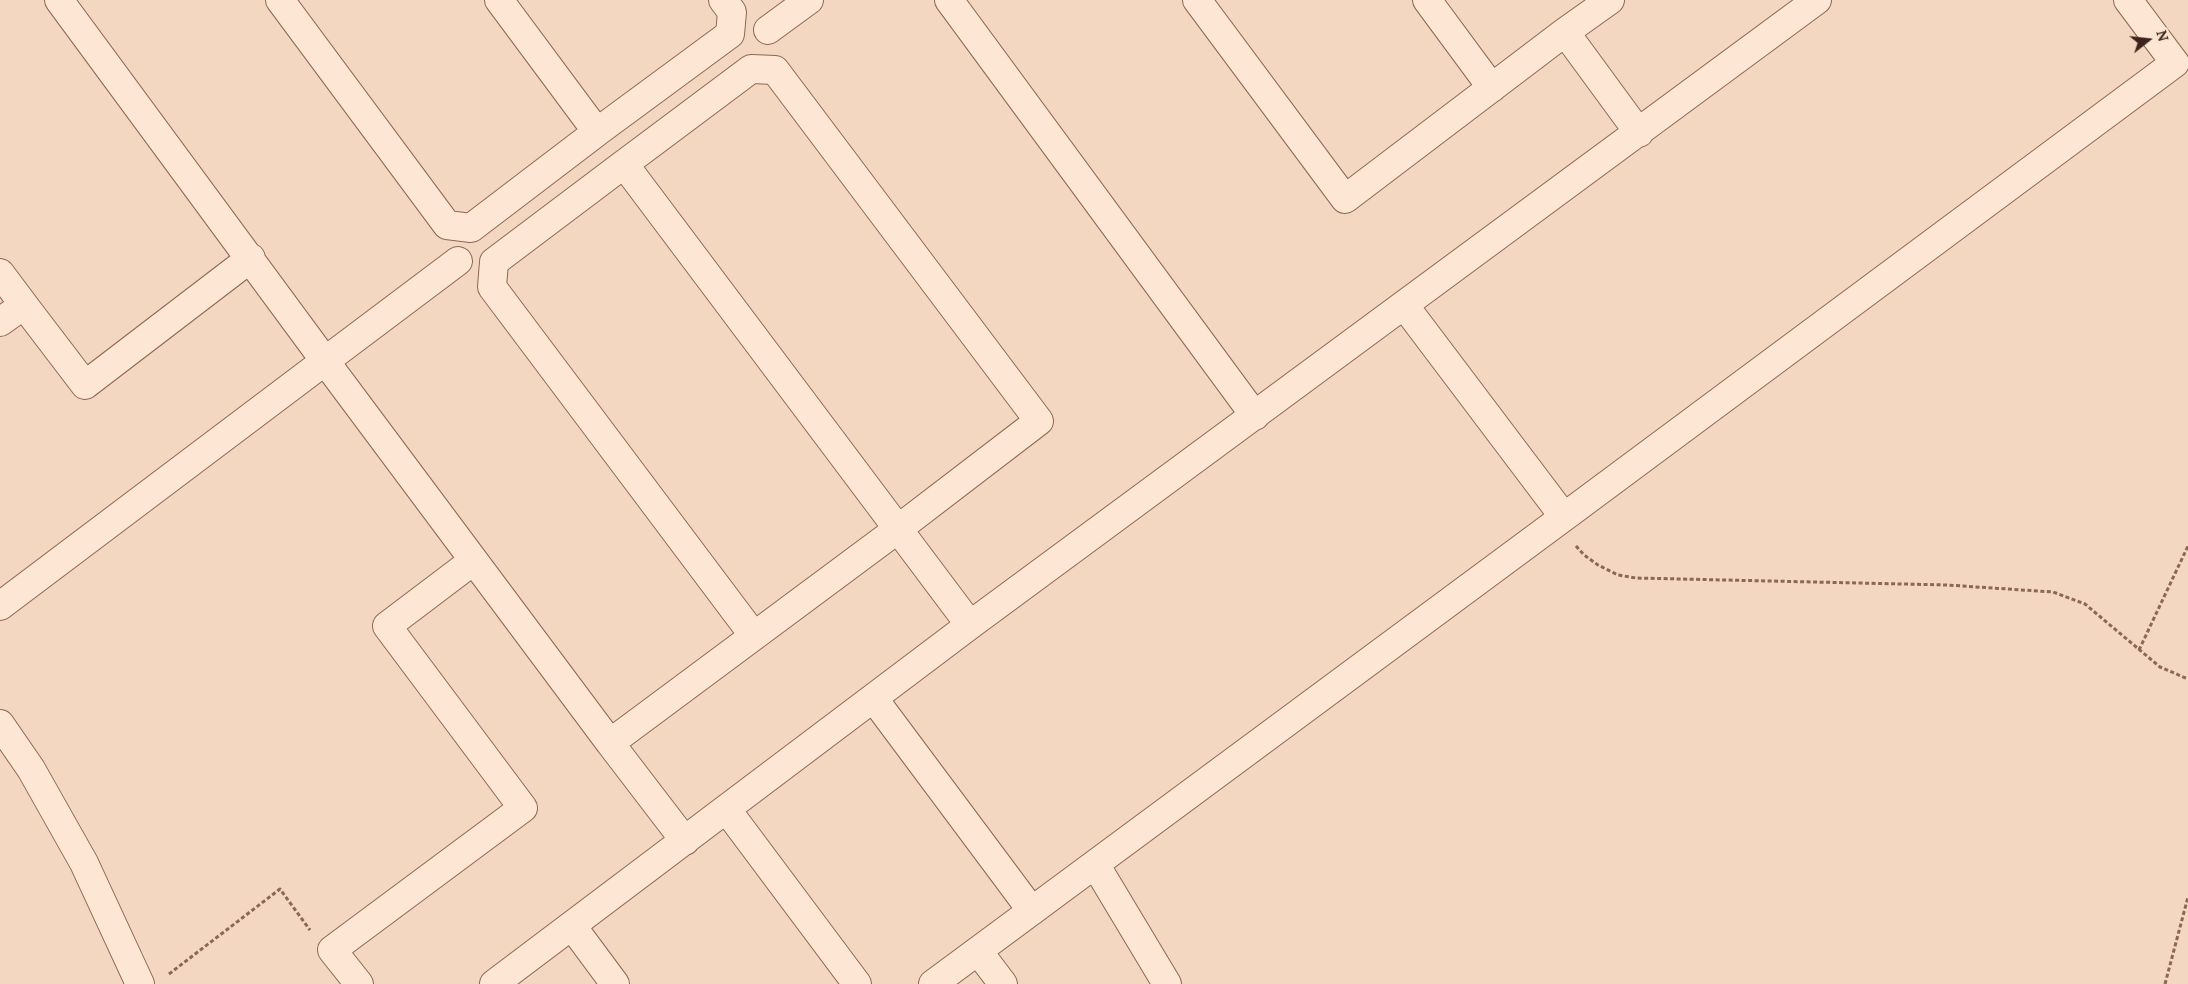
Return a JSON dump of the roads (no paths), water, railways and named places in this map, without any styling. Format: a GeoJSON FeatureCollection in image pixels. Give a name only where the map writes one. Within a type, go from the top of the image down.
{"type":"FeatureCollection","features":[{"type":"Feature","properties":{"kind":"street"},"geometry":{"type":"LineString","coordinates":[[59,0],[473,561],[685,841]]}},
{"type":"Feature","properties":{"kind":"street"},"geometry":{"type":"LineString","coordinates":[[280,0],[447,225],[471,228],[730,34],[732,12],[723,0]]}},
{"type":"Feature","properties":{"kind":"street"},"geometry":{"type":"LineString","coordinates":[[499,0],[597,132]]}},
{"type":"Feature","properties":{"kind":"street"},"geometry":{"type":"LineString","coordinates":[[768,30],[809,0]]}},
{"type":"Feature","properties":{"kind":"street"},"geometry":{"type":"LineString","coordinates":[[949,0],[1255,416]]}},
{"type":"Feature","properties":{"kind":"street"},"geometry":{"type":"LineString","coordinates":[[1197,0],[1345,199],[1610,0]]}},
{"type":"Feature","properties":{"kind":"street"},"geometry":{"type":"LineString","coordinates":[[1427,0],[1492,88]]}},
{"type":"Feature","properties":{"kind":"street"},"geometry":{"type":"LineString","coordinates":[[494,984],[970,625],[1817,0]]}},
{"type":"Feature","properties":{"kind":"street"},"geometry":{"type":"LineString","coordinates":[[933,984],[2175,63],[2128,0]]}},
{"type":"Feature","properties":{"kind":"street"},"geometry":{"type":"LineString","coordinates":[[1565,32],[1639,133]]}},
{"type":"Feature","properties":{"kind":"street"},"geometry":{"type":"LineString","coordinates":[[610,743],[754,636],[898,529],[1039,421],[776,70],[752,69],[494,262],[492,287],[754,636]]}},
{"type":"Feature","properties":{"kind":"street"},"geometry":{"type":"LineString","coordinates":[[624,164],[970,625]]}},
{"type":"Feature","properties":{"kind":"street"},"geometry":{"type":"LineString","coordinates":[[0,273],[85,385],[251,258]]}},
{"type":"Feature","properties":{"kind":"street"},"geometry":{"type":"LineString","coordinates":[[0,606],[458,262]]}},
{"type":"Feature","properties":{"kind":"street"},"geometry":{"type":"LineString","coordinates":[[0,322],[24,305]]}},
{"type":"Feature","properties":{"kind":"street"},"geometry":{"type":"LineString","coordinates":[[1404,305],[1560,519]]}},
{"type":"Feature","properties":{"kind":"street"},"geometry":{"type":"LineString","coordinates":[[359,984],[332,950],[522,808],[388,626],[473,561]]}},
{"type":"Feature","properties":{"kind":"street"},"geometry":{"type":"LineString","coordinates":[[874,699],[1032,910]]}},
{"type":"Feature","properties":{"kind":"street"},"geometry":{"type":"LineString","coordinates":[[0,724],[31,769],[84,864],[140,984]]}},
{"type":"Feature","properties":{"kind":"street"},"geometry":{"type":"LineString","coordinates":[[727,810],[856,984]]}},
{"type":"Feature","properties":{"kind":"street"},"geometry":{"type":"LineString","coordinates":[[1095,864],[1167,984]]}},
{"type":"Feature","properties":{"kind":"street"},"geometry":{"type":"LineString","coordinates":[[572,926],[615,984]]}},
{"type":"Feature","properties":{"kind":"street"},"geometry":{"type":"LineString","coordinates":[[978,951],[1003,984]]}}]}
